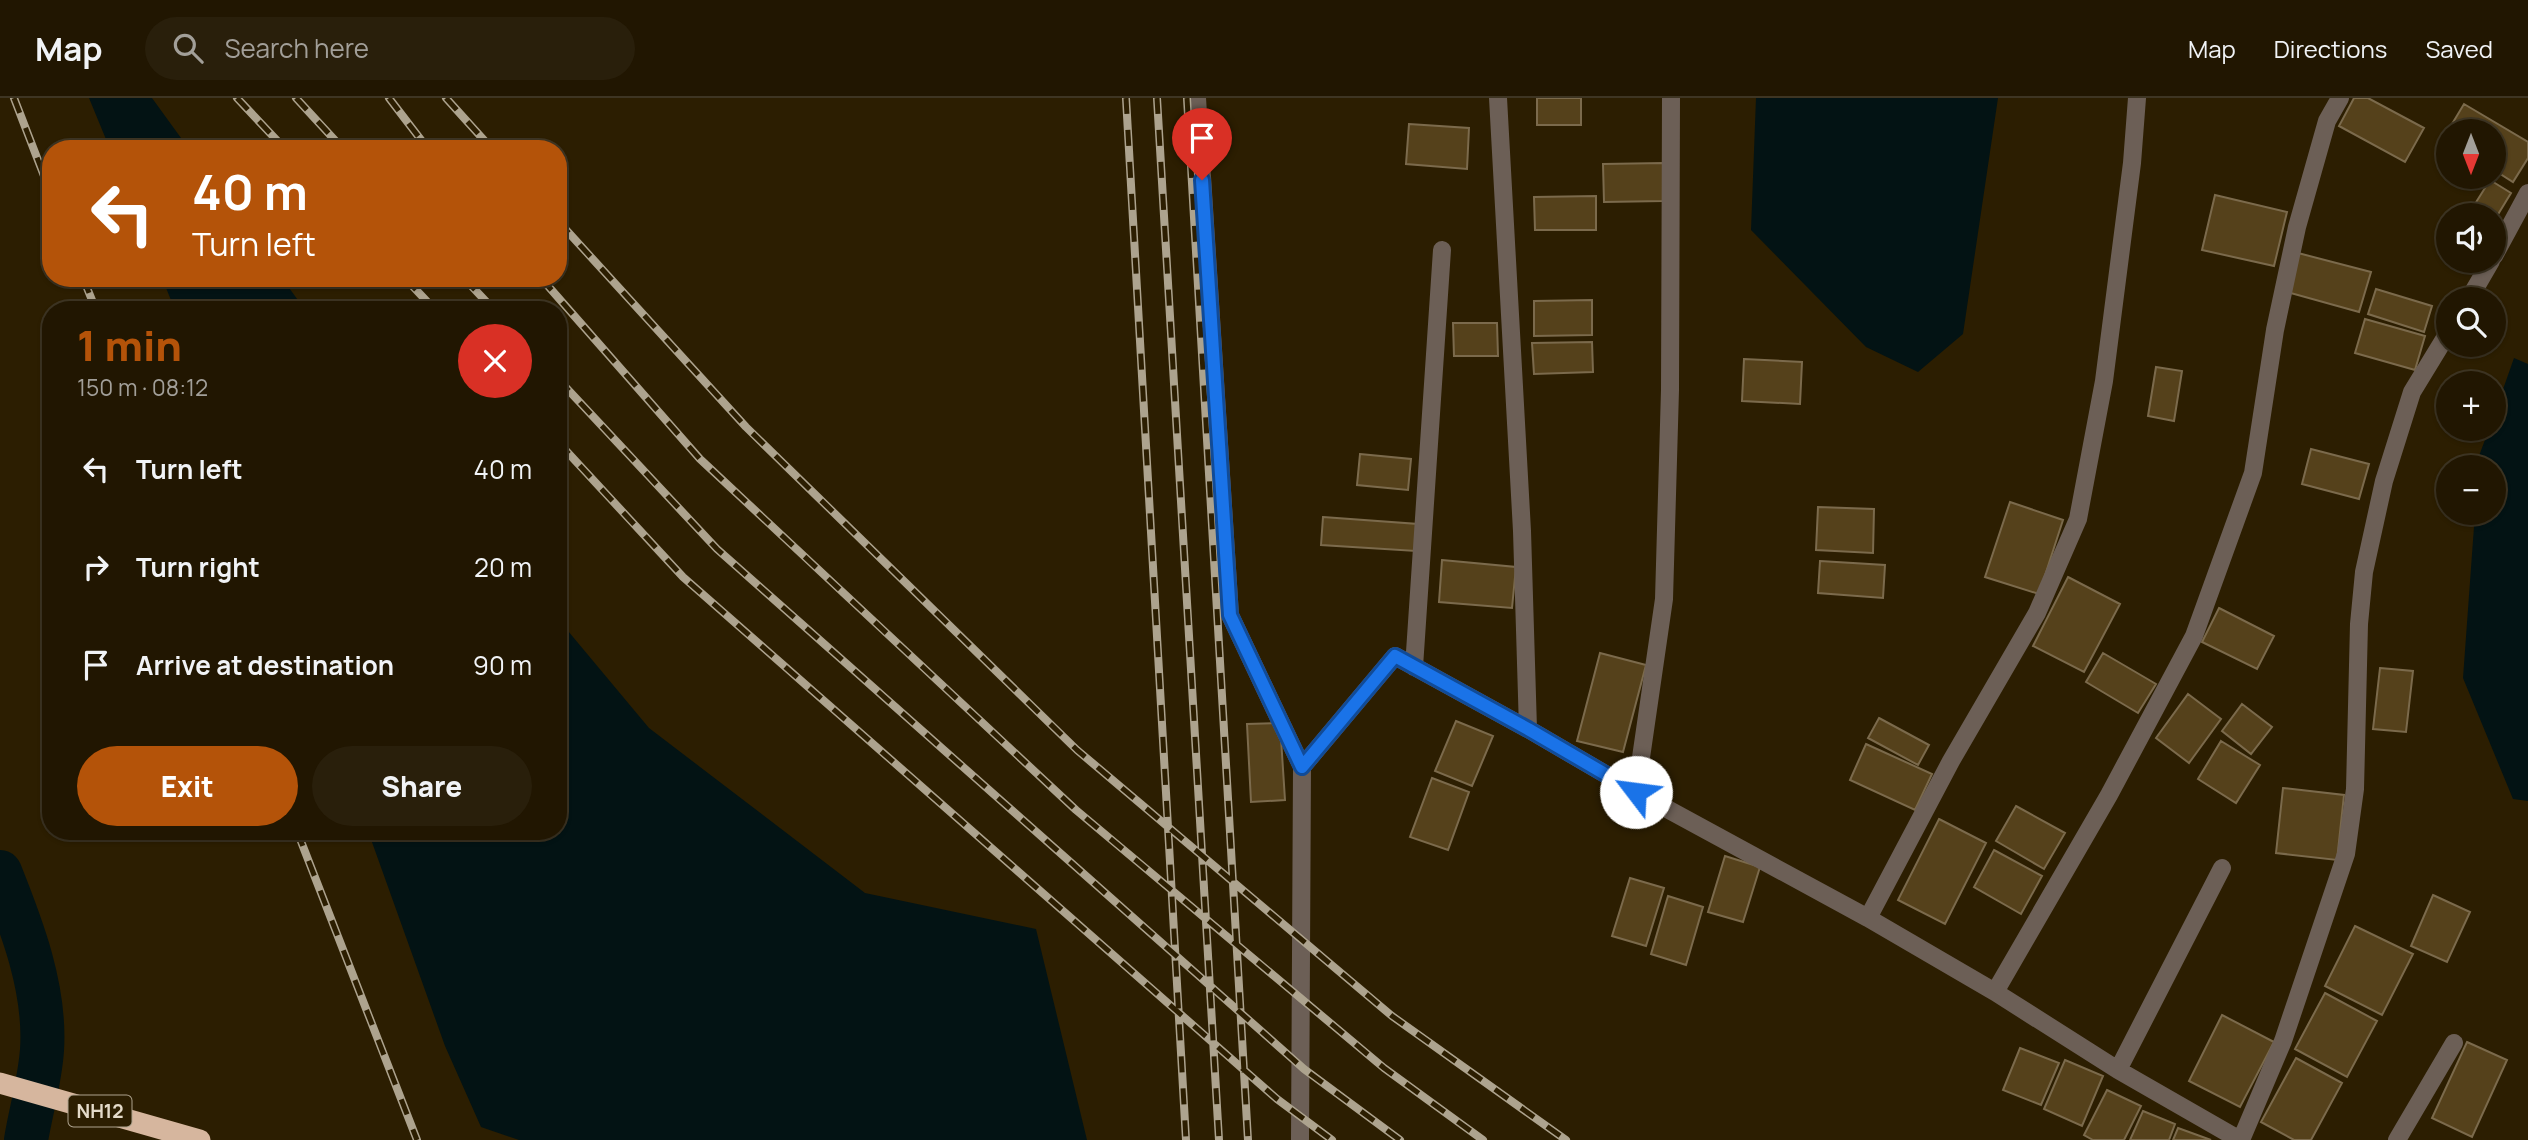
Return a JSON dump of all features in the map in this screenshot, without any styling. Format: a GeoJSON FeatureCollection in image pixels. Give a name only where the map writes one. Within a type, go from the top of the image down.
{"type":"FeatureCollection","features":[{"type":"Feature","properties":{"kind":"highway","name":"NH12"},"geometry":{"type":"LineString","coordinates":[[0,1083],[200,1140]]}},
{"type":"Feature","properties":{"kind":"street"},"geometry":{"type":"LineString","coordinates":[[1197,98],[1230,615],[1302,767],[1300,1140]]}},
{"type":"Feature","properties":{"kind":"street"},"geometry":{"type":"LineString","coordinates":[[1499,98],[1522,531],[1528,729]]}},
{"type":"Feature","properties":{"kind":"street"},"geometry":{"type":"LineString","coordinates":[[1636,792],[1664,599],[1670,390],[1671,98]]}},
{"type":"Feature","properties":{"kind":"street"},"geometry":{"type":"LineString","coordinates":[[1868,918],[1951,761],[2037,613],[2078,519],[2104,381],[2132,163],[2137,98]]}},
{"type":"Feature","properties":{"kind":"street"},"geometry":{"type":"LineString","coordinates":[[1995,992],[2109,795],[2199,624],[2253,474],[2275,330],[2297,227],[2327,121],[2340,98]]}},
{"type":"Feature","properties":{"kind":"street"},"geometry":{"type":"LineString","coordinates":[[2506,234],[2528,193]]}},
{"type":"Feature","properties":{"kind":"street"},"geometry":{"type":"LineString","coordinates":[[1414,667],[1443,250]]}},
{"type":"Feature","properties":{"kind":"street"},"geometry":{"type":"LineString","coordinates":[[1302,767],[1395,656],[1636,792],[1868,918],[1995,992],[2118,1070],[2241,1140],[2283,1041],[2346,854],[2355,789],[2359,624],[2364,572],[2384,481],[2412,392],[2436,353]]}},
{"type":"Feature","properties":{"kind":"street"},"geometry":{"type":"LineString","coordinates":[[2118,1070],[2222,868]]}},
{"type":"Feature","properties":{"kind":"street"},"geometry":{"type":"LineString","coordinates":[[2397,1140],[2454,1043]]}},
{"type":"Feature","properties":{"kind":"shaded area"},"geometry":{"type":"Polygon","coordinates":[[[89,98],[152,98],[182,140],[106,140],[89,98]]]}},
{"type":"Feature","properties":{"kind":"shaded area"},"geometry":{"type":"Polygon","coordinates":[[[1756,98],[1998,98],[1963,334],[1918,372],[1866,347],[1751,230],[1756,98]]]}},
{"type":"Feature","properties":{"kind":"shaded area"},"geometry":{"type":"Polygon","coordinates":[[[166,287],[288,287],[299,301],[171,301],[166,287]]]}},
{"type":"Feature","properties":{"kind":"shaded area"},"geometry":{"type":"Polygon","coordinates":[[[2514,358],[2528,364],[2528,801],[2513,799],[2463,678],[2474,525],[2506,525],[2506,455],[2479,455],[2485,441],[2506,441],[2506,381],[2514,358]]]}},
{"type":"Feature","properties":{"kind":"shaded area"},"geometry":{"type":"Polygon","coordinates":[[[567,630],[649,728],[865,893],[1036,929],[1087,1140],[519,1140],[481,1127],[445,1046],[371,840],[567,840],[567,630]]]}},
{"type":"Feature","properties":{"kind":"building"},"geometry":{"type":"Polygon","coordinates":[[[1537,98],[1581,98],[1581,125],[1537,125],[1537,98]]]}},
{"type":"Feature","properties":{"kind":"building"},"geometry":{"type":"Polygon","coordinates":[[[2354,98],[2368,98],[2424,128],[2405,162],[2339,126],[2354,98]]]}},
{"type":"Feature","properties":{"kind":"building"},"geometry":{"type":"Polygon","coordinates":[[[2464,104],[2489,119],[2455,119],[2464,104]]]}},
{"type":"Feature","properties":{"kind":"building"},"geometry":{"type":"Polygon","coordinates":[[[1409,124],[1469,128],[1467,169],[1406,164],[1409,124]]]}},
{"type":"Feature","properties":{"kind":"building"},"geometry":{"type":"Polygon","coordinates":[[[2506,129],[2528,142],[2528,158],[2513,182],[2506,178],[2506,129]]]}},
{"type":"Feature","properties":{"kind":"building"},"geometry":{"type":"Polygon","coordinates":[[[1663,163],[1663,201],[1604,202],[1603,164],[1663,163]]]}},
{"type":"Feature","properties":{"kind":"building"},"geometry":{"type":"Polygon","coordinates":[[[2484,189],[2505,189],[2511,193],[2505,203],[2476,203],[2484,189]]]}},
{"type":"Feature","properties":{"kind":"building"},"geometry":{"type":"Polygon","coordinates":[[[2215,195],[2287,212],[2274,266],[2202,250],[2215,195]]]}},
{"type":"Feature","properties":{"kind":"building"},"geometry":{"type":"Polygon","coordinates":[[[1596,196],[1596,230],[1535,230],[1534,197],[1596,196]]]}},
{"type":"Feature","properties":{"kind":"building"},"geometry":{"type":"Polygon","coordinates":[[[2298,253],[2371,272],[2359,312],[2287,292],[2298,253]]]}},
{"type":"Feature","properties":{"kind":"building"},"geometry":{"type":"Polygon","coordinates":[[[2376,289],[2432,306],[2424,332],[2368,314],[2376,289]]]}},
{"type":"Feature","properties":{"kind":"building"},"geometry":{"type":"Polygon","coordinates":[[[1592,300],[1592,335],[1534,336],[1534,301],[1592,300]]]}},
{"type":"Feature","properties":{"kind":"building"},"geometry":{"type":"Polygon","coordinates":[[[2365,319],[2425,336],[2415,370],[2355,353],[2365,319]]]}},
{"type":"Feature","properties":{"kind":"building"},"geometry":{"type":"Polygon","coordinates":[[[1453,323],[1497,323],[1498,356],[1454,356],[1453,323]]]}},
{"type":"Feature","properties":{"kind":"building"},"geometry":{"type":"Polygon","coordinates":[[[1592,342],[1593,372],[1534,374],[1532,343],[1592,342]]]}},
{"type":"Feature","properties":{"kind":"building"},"geometry":{"type":"Polygon","coordinates":[[[1744,359],[1802,362],[1800,404],[1742,401],[1744,359]]]}},
{"type":"Feature","properties":{"kind":"building"},"geometry":{"type":"Polygon","coordinates":[[[2156,367],[2182,371],[2174,421],[2148,416],[2156,367]]]}},
{"type":"Feature","properties":{"kind":"building"},"geometry":{"type":"Polygon","coordinates":[[[2311,449],[2369,464],[2359,499],[2302,484],[2311,449]]]}},
{"type":"Feature","properties":{"kind":"building"},"geometry":{"type":"Polygon","coordinates":[[[1360,454],[1411,459],[1408,490],[1357,485],[1360,454]]]}},
{"type":"Feature","properties":{"kind":"building"},"geometry":{"type":"Polygon","coordinates":[[[2010,502],[2063,520],[2039,594],[1985,577],[2010,502]]]}},
{"type":"Feature","properties":{"kind":"building"},"geometry":{"type":"Polygon","coordinates":[[[1818,507],[1874,509],[1873,553],[1816,550],[1818,507]]]}},
{"type":"Feature","properties":{"kind":"building"},"geometry":{"type":"Polygon","coordinates":[[[1323,517],[1418,524],[1416,551],[1321,545],[1323,517]]]}},
{"type":"Feature","properties":{"kind":"building"},"geometry":{"type":"Polygon","coordinates":[[[1442,560],[1516,567],[1512,608],[1439,602],[1442,560]]]}},
{"type":"Feature","properties":{"kind":"building"},"geometry":{"type":"Polygon","coordinates":[[[1820,561],[1885,565],[1883,598],[1818,593],[1820,561]]]}},
{"type":"Feature","properties":{"kind":"building"},"geometry":{"type":"Polygon","coordinates":[[[2068,577],[2120,604],[2084,672],[2033,646],[2068,577]]]}},
{"type":"Feature","properties":{"kind":"building"},"geometry":{"type":"Polygon","coordinates":[[[2219,608],[2274,636],[2257,669],[2202,642],[2219,608]]]}},
{"type":"Feature","properties":{"kind":"building"},"geometry":{"type":"Polygon","coordinates":[[[1600,653],[1646,665],[1623,752],[1577,741],[1600,653]]]}},
{"type":"Feature","properties":{"kind":"building"},"geometry":{"type":"Polygon","coordinates":[[[2103,653],[2156,684],[2138,713],[2086,682],[2103,653]]]}},
{"type":"Feature","properties":{"kind":"building"},"geometry":{"type":"Polygon","coordinates":[[[2380,668],[2413,671],[2406,732],[2373,729],[2380,668]]]}},
{"type":"Feature","properties":{"kind":"building"},"geometry":{"type":"Polygon","coordinates":[[[2188,694],[2221,719],[2189,763],[2156,738],[2188,694]]]}},
{"type":"Feature","properties":{"kind":"building"},"geometry":{"type":"Polygon","coordinates":[[[2242,704],[2272,727],[2251,754],[2222,731],[2242,704]]]}},
{"type":"Feature","properties":{"kind":"building"},"geometry":{"type":"Polygon","coordinates":[[[1879,718],[1929,745],[1918,765],[1868,738],[1879,718]]]}},
{"type":"Feature","properties":{"kind":"building"},"geometry":{"type":"Polygon","coordinates":[[[1456,721],[1493,736],[1472,786],[1435,771],[1456,721]]]}},
{"type":"Feature","properties":{"kind":"building"},"geometry":{"type":"Polygon","coordinates":[[[1280,723],[1285,800],[1251,802],[1247,724],[1280,723]]]}},
{"type":"Feature","properties":{"kind":"building"},"geometry":{"type":"Polygon","coordinates":[[[2221,741],[2260,765],[2236,803],[2198,779],[2221,741]]]}},
{"type":"Feature","properties":{"kind":"building"},"geometry":{"type":"Polygon","coordinates":[[[1866,744],[1932,774],[1915,810],[1850,780],[1866,744]]]}},
{"type":"Feature","properties":{"kind":"building"},"geometry":{"type":"Polygon","coordinates":[[[1432,778],[1469,792],[1448,850],[1410,837],[1432,778]]]}},
{"type":"Feature","properties":{"kind":"building"},"geometry":{"type":"Polygon","coordinates":[[[2283,788],[2344,795],[2337,860],[2276,853],[2283,788]]]}},
{"type":"Feature","properties":{"kind":"building"},"geometry":{"type":"Polygon","coordinates":[[[2016,806],[2065,833],[2044,869],[1996,841],[2016,806]]]}},
{"type":"Feature","properties":{"kind":"building"},"geometry":{"type":"Polygon","coordinates":[[[1939,819],[1986,843],[1945,924],[1898,900],[1939,819]]]}},
{"type":"Feature","properties":{"kind":"building"},"geometry":{"type":"Polygon","coordinates":[[[1994,850],[2042,876],[2021,914],[1974,887],[1994,850]]]}},
{"type":"Feature","properties":{"kind":"building"},"geometry":{"type":"Polygon","coordinates":[[[1725,856],[1760,867],[1743,922],[1708,912],[1725,856]]]}},
{"type":"Feature","properties":{"kind":"building"},"geometry":{"type":"Polygon","coordinates":[[[1630,878],[1664,888],[1646,946],[1612,936],[1630,878]]]}},
{"type":"Feature","properties":{"kind":"building"},"geometry":{"type":"Polygon","coordinates":[[[2433,895],[2470,912],[2447,962],[2411,946],[2433,895]]]}},
{"type":"Feature","properties":{"kind":"building"},"geometry":{"type":"Polygon","coordinates":[[[1668,896],[1703,907],[1686,965],[1651,954],[1668,896]]]}},
{"type":"Feature","properties":{"kind":"building"},"geometry":{"type":"Polygon","coordinates":[[[2355,926],[2413,954],[2382,1015],[2325,986],[2355,926]]]}},
{"type":"Feature","properties":{"kind":"building"},"geometry":{"type":"Polygon","coordinates":[[[2325,993],[2377,1021],[2347,1077],[2295,1049],[2325,993]]]}},
{"type":"Feature","properties":{"kind":"building"},"geometry":{"type":"Polygon","coordinates":[[[2222,1015],[2274,1042],[2240,1107],[2189,1081],[2222,1015]]]}},
{"type":"Feature","properties":{"kind":"building"},"geometry":{"type":"Polygon","coordinates":[[[2467,1042],[2507,1060],[2472,1137],[2432,1118],[2467,1042]]]}},
{"type":"Feature","properties":{"kind":"building"},"geometry":{"type":"Polygon","coordinates":[[[2020,1048],[2059,1063],[2041,1105],[2003,1090],[2020,1048]]]}},
{"type":"Feature","properties":{"kind":"building"},"geometry":{"type":"Polygon","coordinates":[[[2296,1058],[2342,1083],[2311,1140],[2294,1140],[2261,1122],[2296,1058]]]}},
{"type":"Feature","properties":{"kind":"building"},"geometry":{"type":"Polygon","coordinates":[[[2065,1060],[2103,1076],[2082,1126],[2044,1109],[2065,1060]]]}},
{"type":"Feature","properties":{"kind":"building"},"geometry":{"type":"Polygon","coordinates":[[[2107,1090],[2141,1106],[2124,1140],[2093,1140],[2084,1135],[2107,1090]]]}},
{"type":"Feature","properties":{"kind":"building"},"geometry":{"type":"Polygon","coordinates":[[[2143,1111],[2175,1124],[2169,1140],[2130,1140],[2143,1111]]]}},
{"type":"Feature","properties":{"kind":"building"},"geometry":{"type":"Polygon","coordinates":[[[2178,1128],[2211,1140],[2173,1140],[2178,1128]]]}},
{"type":"Feature","properties":{"kind":"waterway"},"geometry":{"type":"LineString","coordinates":[[0,872],[31,959],[40,1004],[41,1061],[26,1140]]}},
{"type":"Feature","properties":{"kind":"railway"},"geometry":{"type":"LineString","coordinates":[[14,98],[42,171]]}},
{"type":"Feature","properties":{"kind":"railway"},"geometry":{"type":"LineString","coordinates":[[237,98],[277,140]]}},
{"type":"Feature","properties":{"kind":"railway"},"geometry":{"type":"LineString","coordinates":[[296,98],[335,140]]}},
{"type":"Feature","properties":{"kind":"railway"},"geometry":{"type":"LineString","coordinates":[[389,98],[421,140]]}},
{"type":"Feature","properties":{"kind":"railway"},"geometry":{"type":"LineString","coordinates":[[446,98],[484,140]]}},
{"type":"Feature","properties":{"kind":"railway"},"geometry":{"type":"LineString","coordinates":[[1126,98],[1186,1140]]}},
{"type":"Feature","properties":{"kind":"railway"},"geometry":{"type":"LineString","coordinates":[[1157,98],[1219,1140]]}},
{"type":"Feature","properties":{"kind":"railway"},"geometry":{"type":"LineString","coordinates":[[1187,98],[1248,1140]]}},
{"type":"Feature","properties":{"kind":"railway"},"geometry":{"type":"LineString","coordinates":[[567,231],[746,427],[1077,750],[1392,1016],[1566,1140]]}},
{"type":"Feature","properties":{"kind":"railway"},"geometry":{"type":"LineString","coordinates":[[87,287],[92,301]]}},
{"type":"Feature","properties":{"kind":"railway"},"geometry":{"type":"LineString","coordinates":[[413,287],[427,301]]}},
{"type":"Feature","properties":{"kind":"railway"},"geometry":{"type":"LineString","coordinates":[[472,287],[486,301]]}},
{"type":"Feature","properties":{"kind":"railway"},"geometry":{"type":"LineString","coordinates":[[549,287],[561,301]]}},
{"type":"Feature","properties":{"kind":"railway"},"geometry":{"type":"LineString","coordinates":[[567,308],[700,459],[1076,810],[1384,1068],[1483,1140]]}},
{"type":"Feature","properties":{"kind":"railway"},"geometry":{"type":"LineString","coordinates":[[567,389],[717,549],[1304,1069],[1400,1140]]}},
{"type":"Feature","properties":{"kind":"railway"},"geometry":{"type":"LineString","coordinates":[[567,452],[683,577],[1277,1099],[1332,1140]]}},
{"type":"Feature","properties":{"kind":"railway"},"geometry":{"type":"LineString","coordinates":[[300,840],[417,1140]]}},
{"type":"Feature","properties":{"kind":"route"},"geometry":{"type":"LineString","coordinates":[[1202,180],[1230,615],[1302,767],[1395,656],[1636,792]]}}]}
